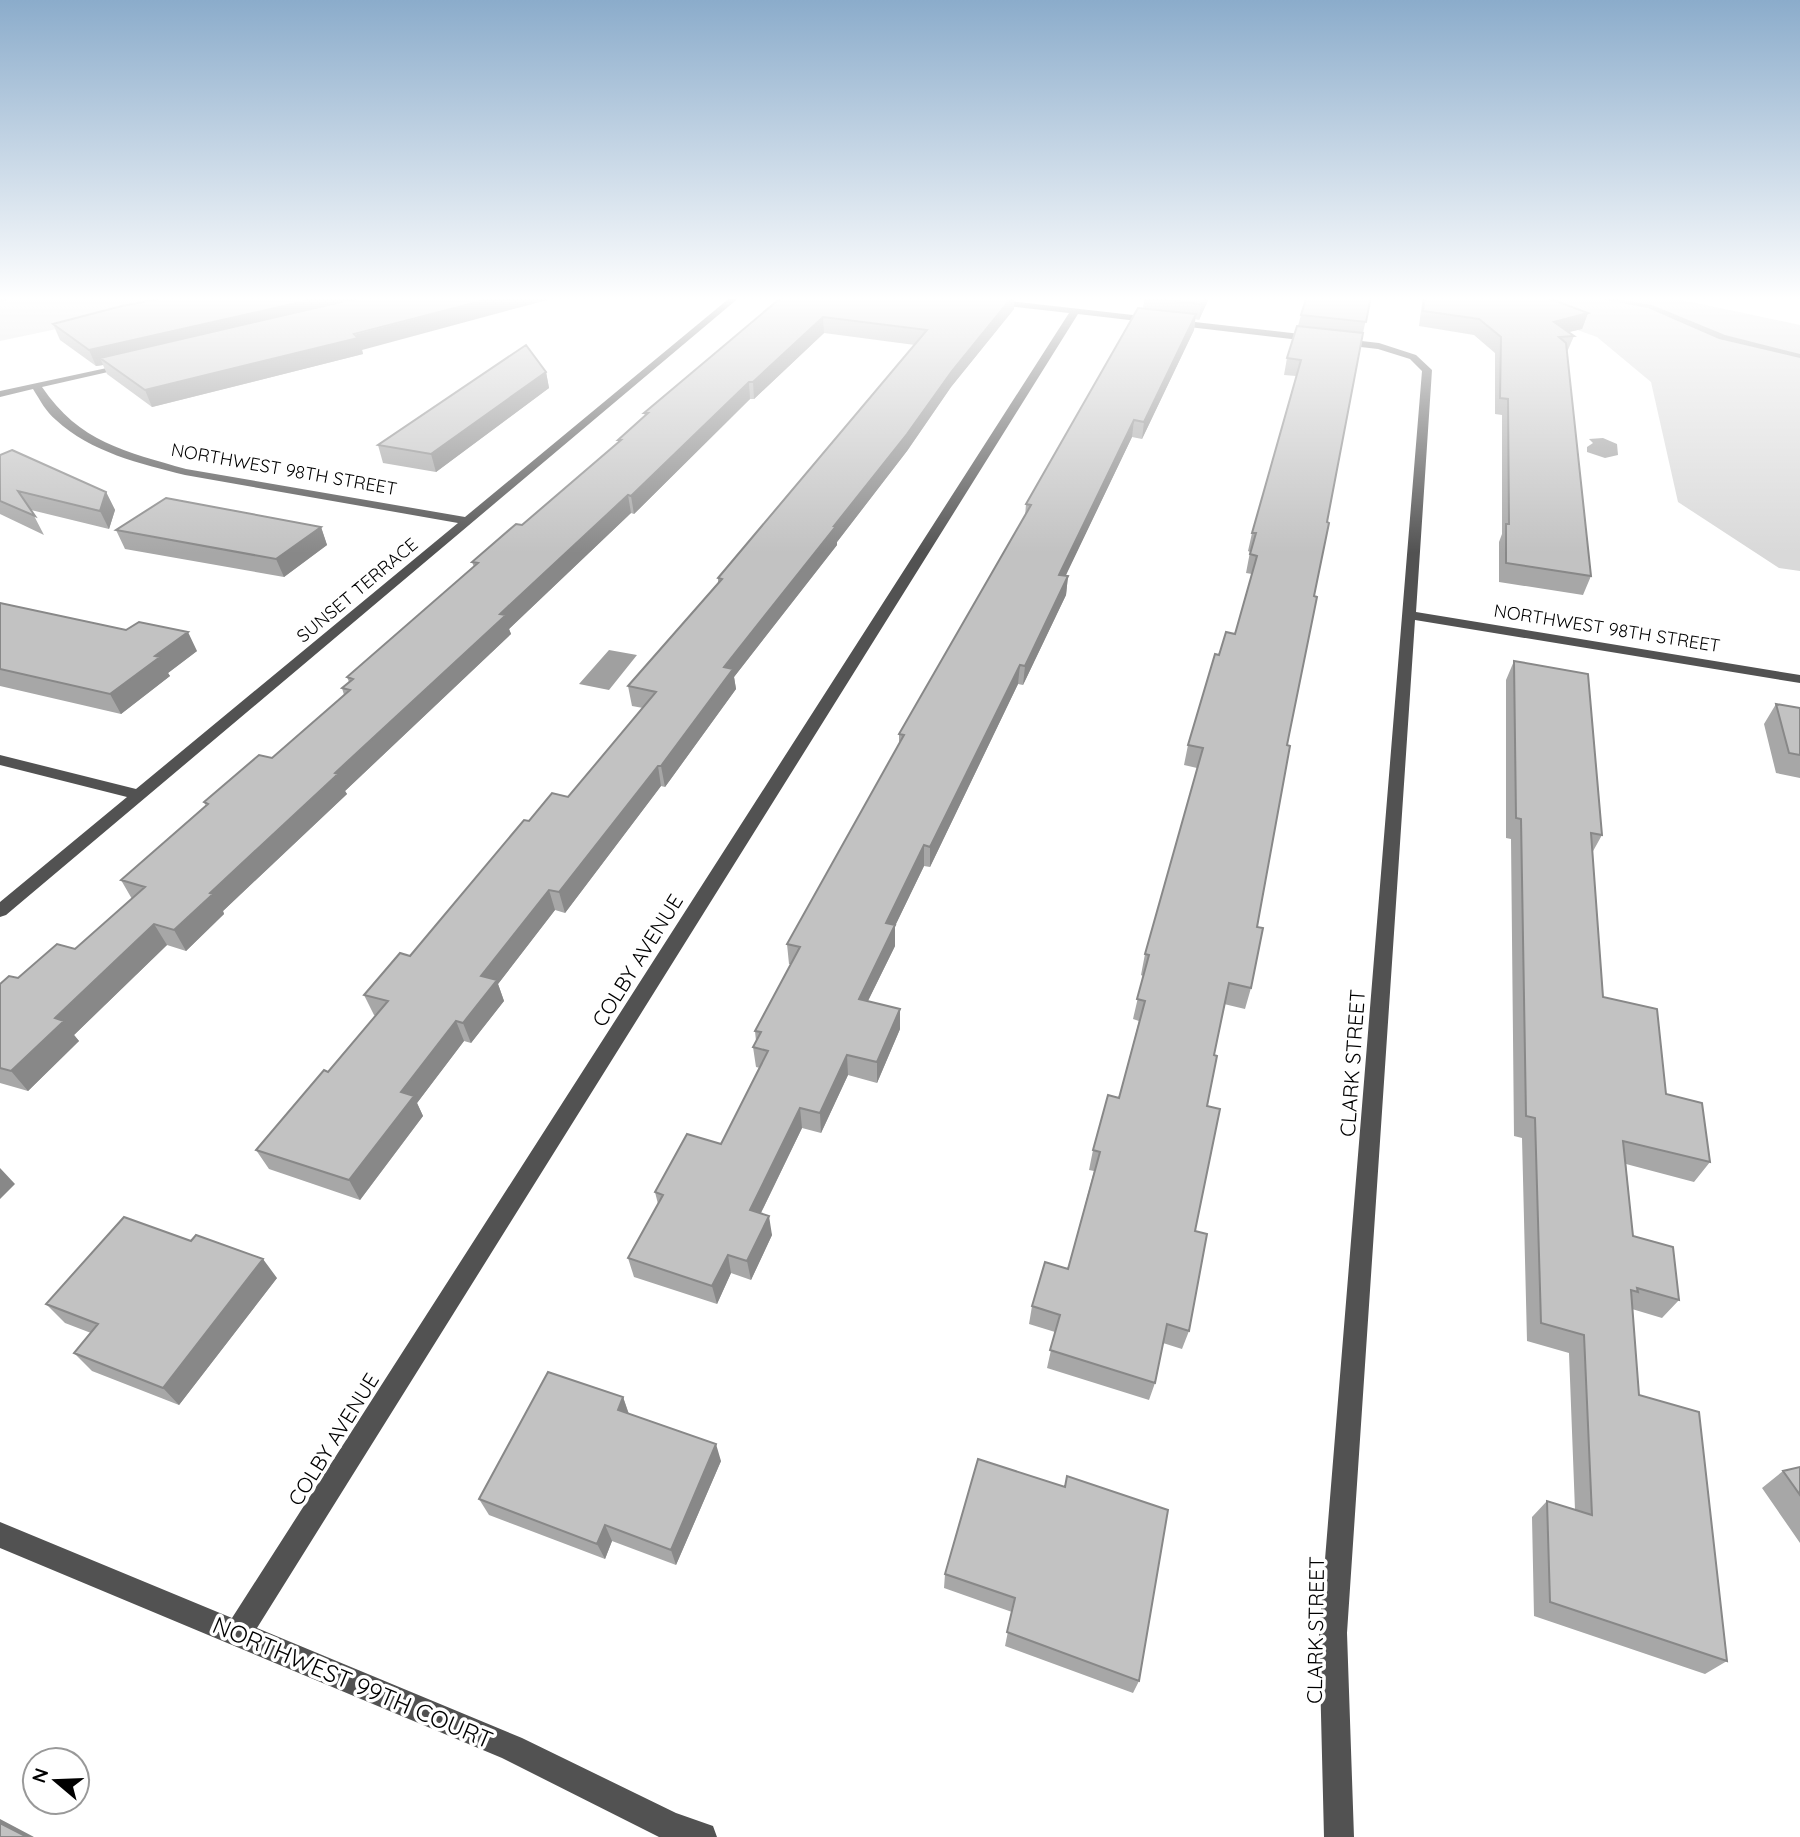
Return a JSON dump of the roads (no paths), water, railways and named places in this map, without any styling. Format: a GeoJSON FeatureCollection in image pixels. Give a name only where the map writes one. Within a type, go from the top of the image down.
{"type":"FeatureCollection","features":[{"type":"Feature","properties":{"kind":"street"},"geometry":{"type":"LineString","coordinates":[[0,394],[55,382]]}},
{"type":"Feature","properties":{"kind":"street","name":"SUNSET TERRACE"},"geometry":{"type":"LineString","coordinates":[[0,911],[634,382]]}},
{"type":"Feature","properties":{"kind":"street","name":"COLBY AVENUE"},"geometry":{"type":"LineString","coordinates":[[237,1634],[1031,382]]}},
{"type":"Feature","properties":{"kind":"street","name":"CLARK STREET"},"geometry":{"type":"LineString","coordinates":[[1339,1837],[1333,1633],[1426,382]]}},
{"type":"Feature","properties":{"kind":"street","name":"NORTHWEST 98TH STREET"},"geometry":{"type":"LineString","coordinates":[[36,386],[58,417],[101,443],[145,461],[185,472],[467,521]]}},
{"type":"Feature","properties":{"kind":"street","name":"NORTHWEST 98TH STREET"},"geometry":{"type":"LineString","coordinates":[[1408,615],[1800,679]]}},
{"type":"Feature","properties":{"kind":"street"},"geometry":{"type":"LineString","coordinates":[[0,760],[139,795]]}},
{"type":"Feature","properties":{"kind":"street","name":"NORTHWEST 99TH COURT"},"geometry":{"type":"LineString","coordinates":[[0,1535],[512,1748],[671,1827],[702,1837]]}}]}
